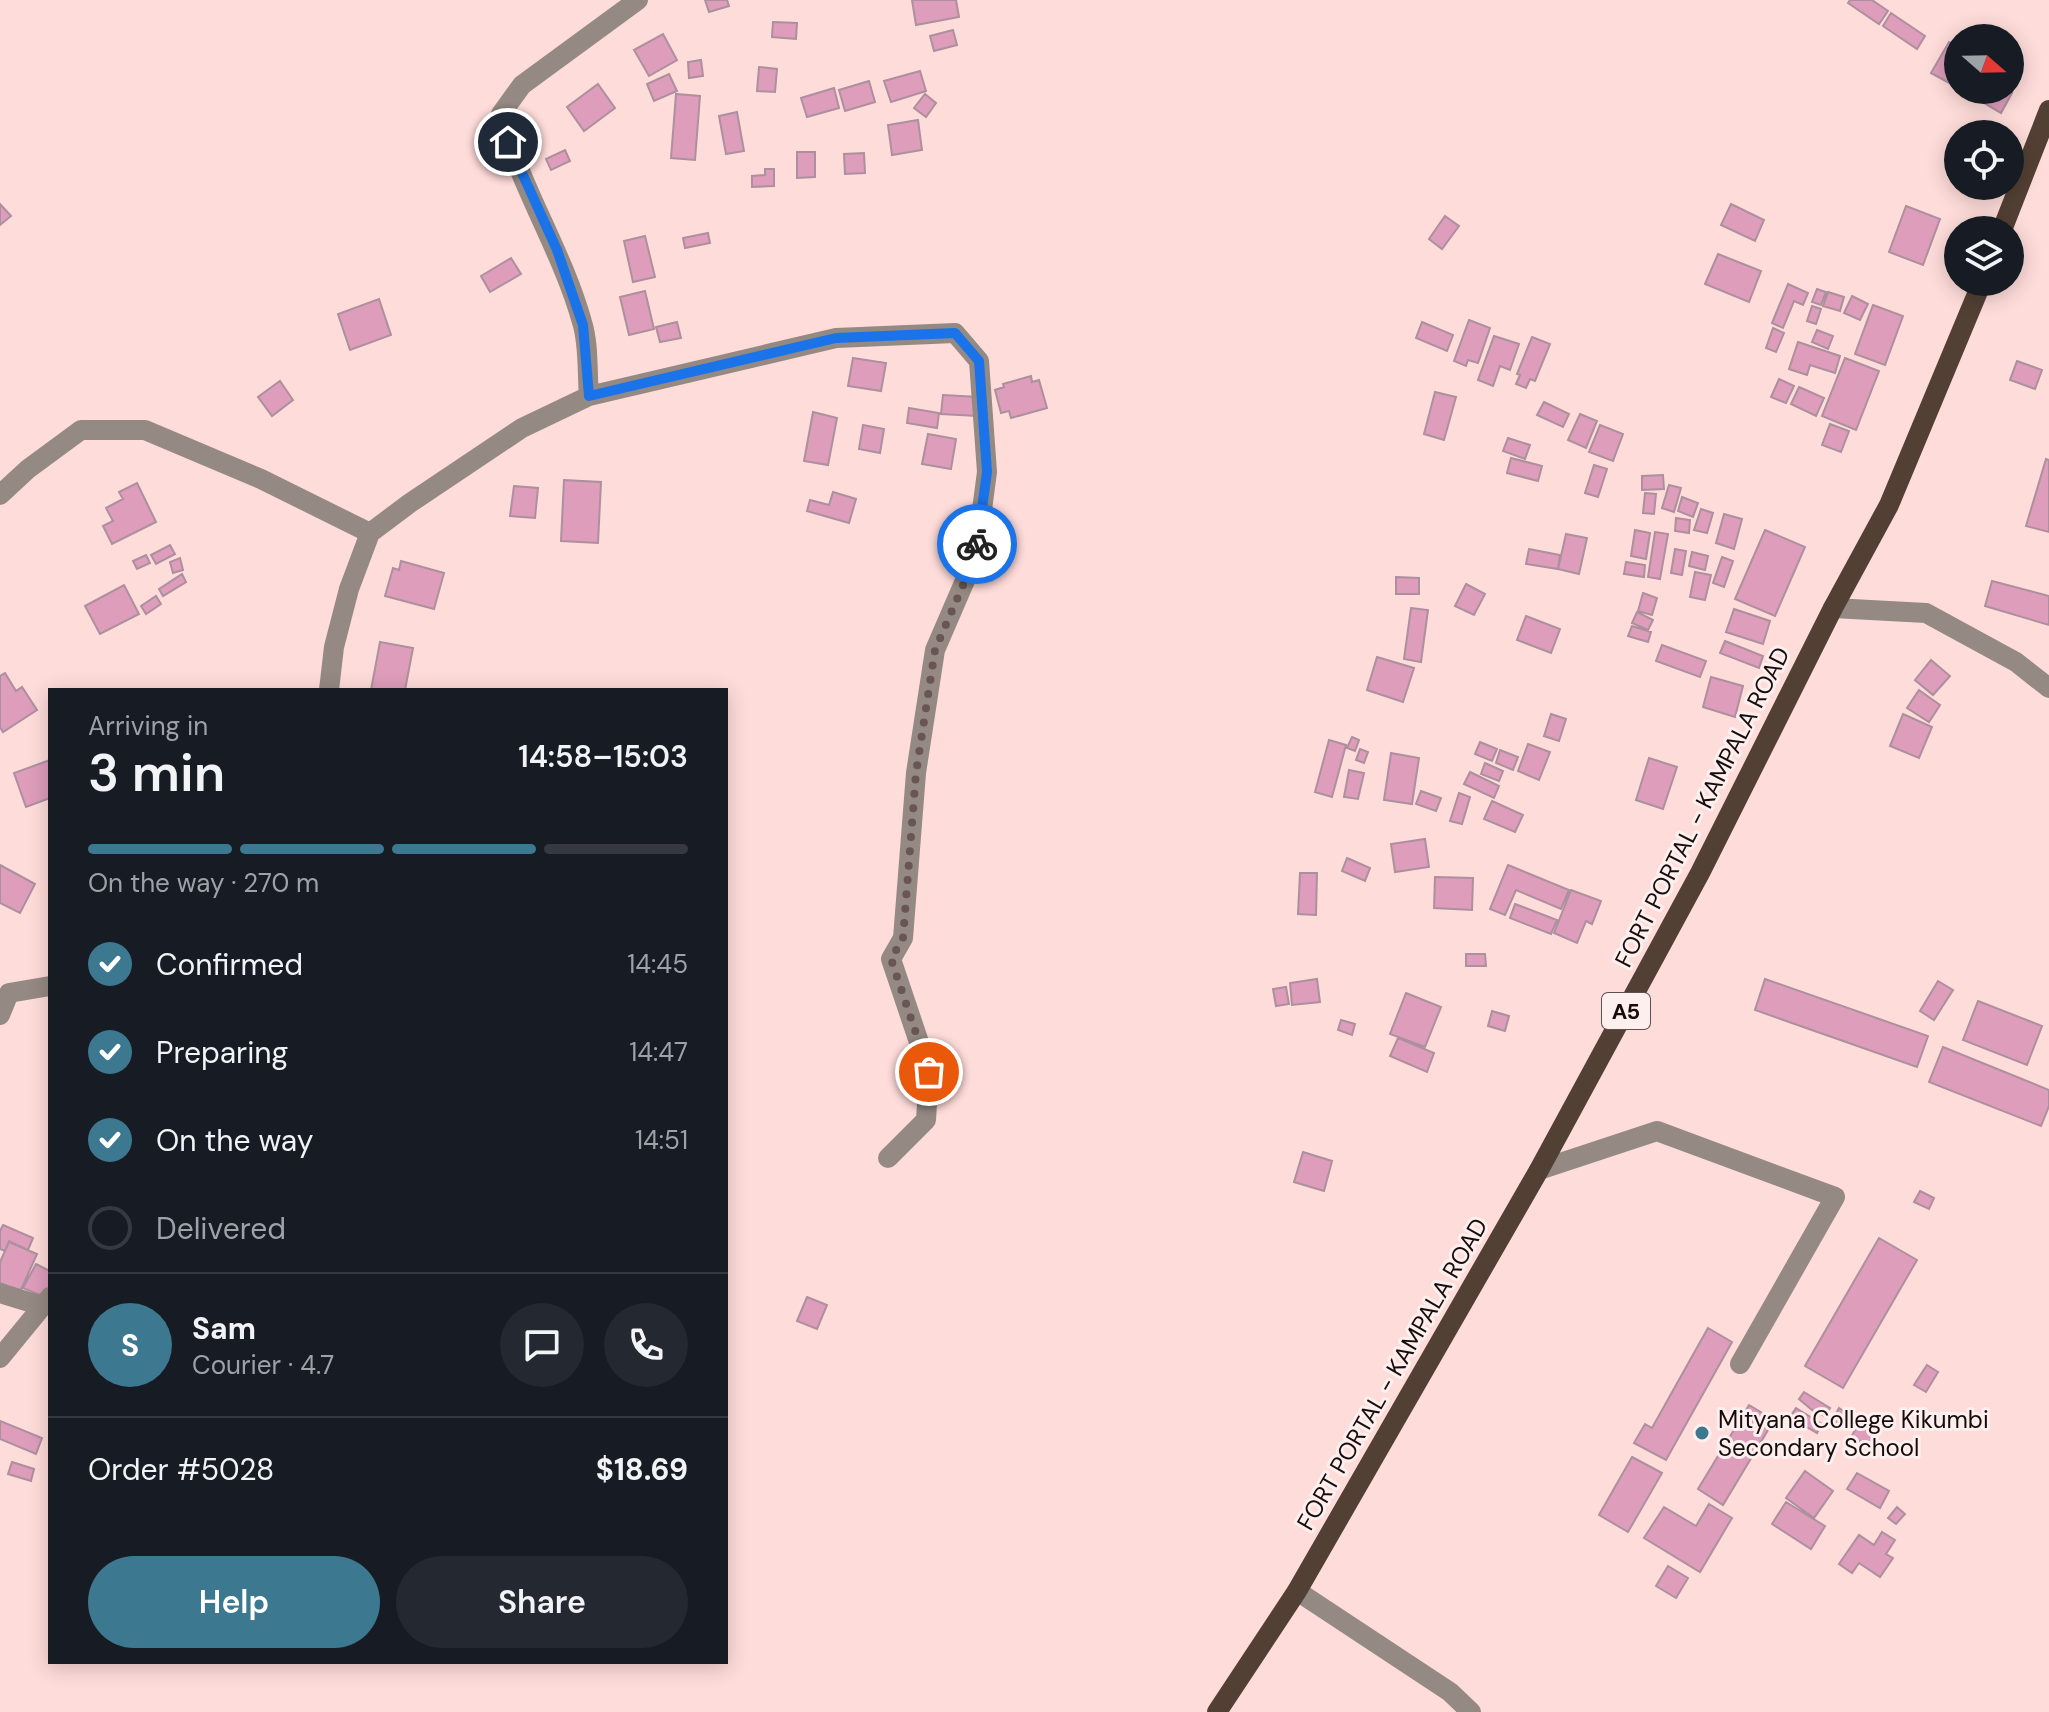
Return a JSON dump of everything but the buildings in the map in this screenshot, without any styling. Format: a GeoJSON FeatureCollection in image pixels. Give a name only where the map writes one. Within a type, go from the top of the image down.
{"type":"FeatureCollection","features":[{"type":"Feature","properties":{"kind":"main road"},"geometry":{"type":"LineString","coordinates":[[2007,216],[2049,110]]}},
{"type":"Feature","properties":{"kind":"main road","name":"FORT PORTAL - KAMPALA ROAD"},"geometry":{"type":"LineString","coordinates":[[1217,1712],[1297,1591],[1539,1170],[1700,873],[1833,608],[1889,505],[1976,296]]}},
{"type":"Feature","properties":{"kind":"street"},"geometry":{"type":"LineString","coordinates":[[589,396],[583,325],[557,250],[508,142],[501,114],[522,85],[638,0]]}},
{"type":"Feature","properties":{"kind":"street"},"geometry":{"type":"LineString","coordinates":[[329,688],[334,647],[349,589],[370,533],[522,428],[589,396],[836,338],[955,333],[979,361],[987,472],[976,555],[935,650],[916,773],[903,938],[891,959],[929,1072],[926,1120],[888,1158]]}},
{"type":"Feature","properties":{"kind":"street"},"geometry":{"type":"LineString","coordinates":[[0,495],[28,469],[81,430],[145,430],[261,479],[370,533]]}},
{"type":"Feature","properties":{"kind":"street"},"geometry":{"type":"LineString","coordinates":[[1833,608],[1926,613],[2016,662],[2049,688]]}},
{"type":"Feature","properties":{"kind":"street"},"geometry":{"type":"LineString","coordinates":[[0,1015],[9,993],[48,986]]}},
{"type":"Feature","properties":{"kind":"street"},"geometry":{"type":"LineString","coordinates":[[1539,1170],[1657,1131],[1835,1197],[1740,1364]]}},
{"type":"Feature","properties":{"kind":"street"},"geometry":{"type":"LineString","coordinates":[[0,1293],[46,1302],[0,1358]]}},
{"type":"Feature","properties":{"kind":"street"},"geometry":{"type":"LineString","coordinates":[[1297,1591],[1450,1692],[1471,1712]]}},
{"type":"Feature","properties":{"kind":"way so far"},"geometry":{"type":"LineString","coordinates":[[929,1072],[891,959],[903,938],[916,773],[935,650],[976,555],[977,544]]}},
{"type":"Feature","properties":{"kind":"place","name":"Mityana College Kikumbi Secondary School"},"geometry":{"type":"Point","coordinates":[1702,1433]}},
{"type":"Feature","properties":{"kind":"route"},"geometry":{"type":"LineString","coordinates":[[508,142],[557,250],[583,325],[589,396],[836,338],[955,333],[979,361],[987,472],[977,544]]}}]}
